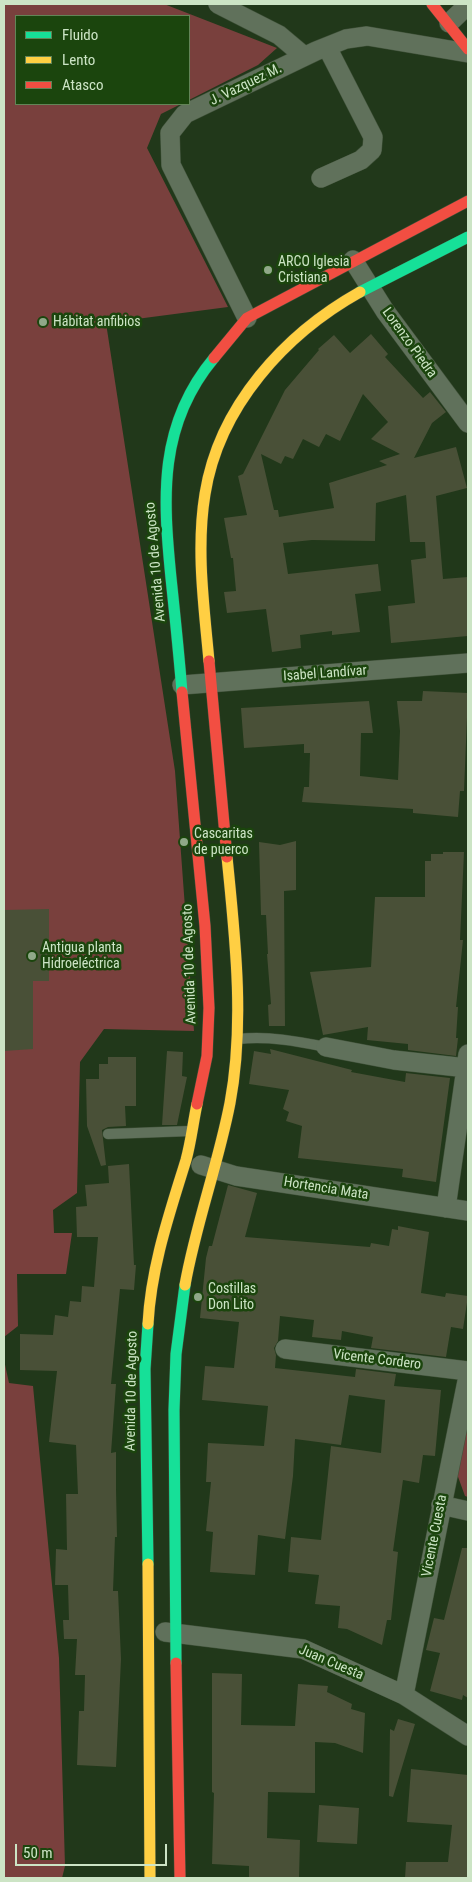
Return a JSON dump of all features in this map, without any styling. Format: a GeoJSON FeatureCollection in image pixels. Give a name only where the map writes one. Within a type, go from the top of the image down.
{"type":"FeatureCollection","features":[{"type":"Feature","properties":{"kind":"main road"},"geometry":{"type":"LineString","coordinates":[[432,4],[468,48]]}},
{"type":"Feature","properties":{"kind":"main road","name":"Avenida 10 de Agosto"},"geometry":{"type":"LineString","coordinates":[[150,1878],[150,1630],[145,1369],[148,1318],[156,1264],[171,1203],[186,1158],[207,1056],[208,966],[166,525],[165,496],[168,454],[180,412],[201,373],[247,318],[353,260],[468,201]]}},
{"type":"Feature","properties":{"kind":"main road"},"geometry":{"type":"LineString","coordinates":[[180,1878],[175,1633],[174,1410],[176,1354],[181,1305],[188,1266],[230,1103],[237,1039],[236,941],[201,573],[202,524],[207,482],[237,409],[285,347],[314,321],[370,288],[468,236]]}},
{"type":"Feature","properties":{"kind":"street"},"geometry":{"type":"LineString","coordinates":[[218,4],[279,35],[304,56]]}},
{"type":"Feature","properties":{"kind":"street"},"geometry":{"type":"LineString","coordinates":[[449,23],[468,5]]}},
{"type":"Feature","properties":{"kind":"street","name":"J. Vazquez M."},"geometry":{"type":"LineString","coordinates":[[247,318],[172,164],[170,133],[185,114],[304,56],[346,39],[367,36],[468,54]]}},
{"type":"Feature","properties":{"kind":"street"},"geometry":{"type":"LineString","coordinates":[[321,178],[361,160],[372,150],[373,136],[327,47]]}},
{"type":"Feature","properties":{"kind":"street","name":"Lorenzo Piedra"},"geometry":{"type":"LineString","coordinates":[[353,260],[370,288],[468,422]]}},
{"type":"Feature","properties":{"kind":"street","name":"Isabel Landívar"},"geometry":{"type":"LineString","coordinates":[[182,686],[212,682],[468,663]]}},
{"type":"Feature","properties":{"kind":"street"},"geometry":{"type":"LineString","coordinates":[[326,1048],[394,1060],[468,1061],[446,1208]]}},
{"type":"Feature","properties":{"kind":"street","name":"Hortencia Mata"},"geometry":{"type":"LineString","coordinates":[[186,1158],[213,1170],[236,1176],[468,1211]]}},
{"type":"Feature","properties":{"kind":"street","name":"Vicente Cordero"},"geometry":{"type":"LineString","coordinates":[[285,1349],[468,1371]]}},
{"type":"Feature","properties":{"kind":"street","name":"Vicente Cuesta"},"geometry":{"type":"LineString","coordinates":[[404,1695],[468,1376]]}},
{"type":"Feature","properties":{"kind":"street"},"geometry":{"type":"LineString","coordinates":[[441,1505],[468,1511]]}},
{"type":"Feature","properties":{"kind":"street","name":"Juan Cuesta"},"geometry":{"type":"LineString","coordinates":[[150,1630],[303,1649],[404,1695],[468,1736]]}},
{"type":"Feature","properties":{"kind":"lane"},"geometry":{"type":"LineString","coordinates":[[237,1039],[262,1037],[291,1040],[326,1048]]}},
{"type":"Feature","properties":{"kind":"lane"},"geometry":{"type":"LineString","coordinates":[[108,1134],[192,1130]]}},
{"type":"Feature","properties":{"kind":"shaded area"},"geometry":{"type":"Polygon","coordinates":[[[4,4],[164,4],[277,48],[258,65],[190,99],[190,15],[15,15],[15,105],[179,105],[161,114],[147,148],[228,307],[106,323],[175,771],[194,1031],[104,1029],[80,1062],[77,1193],[53,1210],[54,1233],[72,1233],[66,1274],[17,1274],[18,1326],[4,1337],[4,4]]]}},
{"type":"Feature","properties":{"kind":"shaded area"},"geometry":{"type":"Polygon","coordinates":[[[4,1360],[9,1383],[33,1386],[59,1658],[65,1866],[62,1878],[4,1878],[4,1360]]]}},
{"type":"Feature","properties":{"kind":"shaded area"},"geometry":{"type":"Polygon","coordinates":[[[468,1422],[468,1497],[465,1496],[457,1474],[468,1422]]]}},
{"type":"Feature","properties":{"kind":"building"},"geometry":{"type":"Polygon","coordinates":[[[371,334],[388,354],[385,357],[423,398],[430,392],[446,412],[432,423],[414,458],[456,447],[467,488],[436,496],[443,579],[468,577],[468,636],[391,643],[388,606],[415,603],[411,560],[426,558],[425,542],[410,542],[406,495],[376,503],[375,541],[312,540],[283,543],[288,574],[378,564],[381,591],[355,594],[360,632],[332,635],[332,631],[300,635],[301,648],[272,652],[266,609],[227,613],[224,592],[236,591],[233,558],[231,558],[224,518],[247,515],[238,476],[243,474],[285,390],[318,349],[334,335],[350,353],[371,334]],[[363,394],[340,441],[326,434],[319,447],[303,439],[293,459],[285,456],[281,464],[261,454],[274,510],[278,510],[279,517],[334,508],[329,483],[387,465],[379,461],[400,454],[371,439],[388,422],[363,394]]]}},
{"type":"Feature","properties":{"kind":"building"},"geometry":{"type":"Polygon","coordinates":[[[423,691],[468,693],[464,791],[460,791],[458,817],[413,813],[413,809],[302,802],[304,787],[309,787],[310,753],[304,753],[304,744],[244,748],[241,708],[369,701],[373,733],[361,733],[360,776],[398,780],[400,731],[397,701],[422,701],[423,691]]]}},
{"type":"Feature","properties":{"kind":"building"},"geometry":{"type":"Polygon","coordinates":[[[296,841],[296,890],[284,891],[285,1026],[269,1026],[268,1005],[271,1004],[266,915],[261,915],[259,842],[280,845],[296,841]]]}},
{"type":"Feature","properties":{"kind":"building"},"geometry":{"type":"Polygon","coordinates":[[[443,852],[464,852],[460,940],[463,940],[456,1007],[458,1007],[456,1056],[408,1050],[408,1044],[367,1040],[368,1027],[323,1035],[310,972],[371,967],[375,897],[425,897],[425,861],[431,861],[431,854],[443,854],[443,852]]]}},
{"type":"Feature","properties":{"kind":"building"},"geometry":{"type":"Polygon","coordinates":[[[49,909],[49,981],[33,981],[33,1049],[4,1051],[4,910],[49,909]]]}},
{"type":"Feature","properties":{"kind":"building"},"geometry":{"type":"Polygon","coordinates":[[[270,1049],[352,1070],[351,1072],[405,1082],[406,1073],[450,1078],[436,1182],[402,1177],[403,1169],[298,1158],[302,1126],[286,1121],[289,1112],[283,1109],[289,1090],[249,1084],[254,1051],[271,1054],[270,1049]]]}},
{"type":"Feature","properties":{"kind":"building"},"geometry":{"type":"Polygon","coordinates":[[[167,1051],[183,1052],[182,1076],[187,1077],[177,1125],[162,1125],[167,1051]]]}},
{"type":"Feature","properties":{"kind":"building"},"geometry":{"type":"Polygon","coordinates":[[[108,1057],[136,1057],[136,1106],[125,1106],[126,1126],[108,1127],[102,1130],[106,1165],[101,1166],[87,1126],[86,1079],[99,1079],[99,1064],[108,1064],[108,1057]]]}},
{"type":"Feature","properties":{"kind":"building"},"geometry":{"type":"Polygon","coordinates":[[[129,1164],[134,1265],[136,1265],[134,1290],[120,1289],[111,1384],[116,1384],[111,1453],[116,1452],[117,1537],[115,1537],[113,1591],[118,1591],[121,1659],[116,1767],[77,1765],[79,1711],[84,1711],[85,1675],[75,1675],[77,1639],[64,1639],[63,1620],[69,1620],[68,1585],[55,1585],[56,1549],[67,1550],[66,1494],[78,1494],[76,1445],[49,1442],[57,1371],[20,1370],[20,1334],[53,1335],[55,1315],[68,1317],[70,1301],[81,1302],[82,1286],[94,1287],[98,1237],[77,1237],[76,1207],[87,1206],[85,1185],[109,1183],[108,1166],[129,1164]]]}},
{"type":"Feature","properties":{"kind":"building"},"geometry":{"type":"Polygon","coordinates":[[[228,1185],[257,1193],[245,1237],[370,1247],[371,1243],[389,1246],[392,1229],[398,1230],[398,1226],[429,1232],[421,1293],[445,1297],[446,1293],[468,1296],[463,1329],[451,1327],[446,1357],[371,1348],[373,1337],[342,1331],[341,1340],[312,1337],[314,1320],[280,1316],[278,1341],[274,1348],[276,1355],[275,1368],[355,1377],[356,1369],[396,1374],[394,1386],[441,1390],[435,1456],[423,1455],[419,1483],[403,1480],[393,1551],[398,1552],[391,1620],[387,1620],[382,1645],[347,1629],[338,1628],[340,1606],[315,1604],[319,1575],[288,1572],[291,1537],[321,1540],[331,1446],[381,1453],[385,1400],[349,1395],[341,1445],[295,1439],[293,1476],[285,1539],[258,1535],[255,1575],[210,1572],[213,1532],[206,1531],[211,1482],[206,1482],[208,1443],[264,1446],[268,1406],[202,1400],[205,1366],[234,1368],[239,1322],[200,1318],[206,1258],[209,1246],[212,1246],[228,1185]]]}},
{"type":"Feature","properties":{"kind":"building"},"geometry":{"type":"Polygon","coordinates":[[[462,1548],[468,1548],[468,1698],[463,1695],[462,1700],[430,1691],[440,1653],[426,1650],[434,1618],[444,1620],[462,1548]]]}},
{"type":"Feature","properties":{"kind":"building"},"geometry":{"type":"Polygon","coordinates":[[[212,1673],[242,1674],[241,1725],[295,1726],[298,1684],[328,1686],[327,1692],[352,1704],[351,1709],[365,1713],[363,1753],[335,1743],[315,1742],[315,1793],[268,1792],[267,1838],[300,1840],[299,1878],[249,1878],[249,1866],[212,1864],[214,1793],[212,1792],[212,1673]]]}},
{"type":"Feature","properties":{"kind":"building"},"geometry":{"type":"Polygon","coordinates":[[[398,1719],[415,1724],[393,1797],[389,1796],[390,1729],[394,1731],[398,1719]]]}},
{"type":"Feature","properties":{"kind":"building"},"geometry":{"type":"Polygon","coordinates":[[[411,1769],[468,1775],[468,1878],[405,1878],[406,1862],[448,1862],[452,1825],[407,1822],[411,1769]]]}},
{"type":"Feature","properties":{"kind":"building"},"geometry":{"type":"Polygon","coordinates":[[[319,1805],[359,1808],[357,1844],[317,1842],[319,1805]]]}},
{"type":"Feature","properties":{"kind":"traffic: fast"},"geometry":{"type":"LineString","coordinates":[[360,292],[468,237]]}},
{"type":"Feature","properties":{"kind":"traffic: fast"},"geometry":{"type":"LineString","coordinates":[[182,692],[166,519],[168,463],[183,409],[196,383],[214,358]]}},
{"type":"Feature","properties":{"kind":"traffic: fast"},"geometry":{"type":"LineString","coordinates":[[176,1663],[174,1410],[176,1354],[185,1285]]}},
{"type":"Feature","properties":{"kind":"traffic: fast"},"geometry":{"type":"LineString","coordinates":[[148,1324],[145,1369],[148,1564]]}},
{"type":"Feature","properties":{"kind":"traffic: slow"},"geometry":{"type":"LineString","coordinates":[[209,661],[202,578],[202,515],[213,462],[225,431],[240,402],[282,351],[332,309],[360,292]]}},
{"type":"Feature","properties":{"kind":"traffic: slow"},"geometry":{"type":"LineString","coordinates":[[185,1285],[195,1239],[225,1126],[235,1073],[238,1011],[237,980],[227,857]]}},
{"type":"Feature","properties":{"kind":"traffic: slow"},"geometry":{"type":"LineString","coordinates":[[148,1324],[157,1262],[167,1221],[188,1153],[197,1104]]}},
{"type":"Feature","properties":{"kind":"traffic: slow"},"geometry":{"type":"LineString","coordinates":[[148,1564],[150,1878]]}},
{"type":"Feature","properties":{"kind":"traffic: jam"},"geometry":{"type":"LineString","coordinates":[[432,4],[468,49]]}},
{"type":"Feature","properties":{"kind":"traffic: jam"},"geometry":{"type":"LineString","coordinates":[[214,358],[247,318],[468,201]]}},
{"type":"Feature","properties":{"kind":"traffic: jam"},"geometry":{"type":"LineString","coordinates":[[209,661],[227,857]]}},
{"type":"Feature","properties":{"kind":"traffic: jam"},"geometry":{"type":"LineString","coordinates":[[182,692],[205,926],[209,1008],[207,1056],[197,1104]]}},
{"type":"Feature","properties":{"kind":"traffic: jam"},"geometry":{"type":"LineString","coordinates":[[176,1663],[180,1878]]}},
{"type":"Feature","properties":{"kind":"place","name":"ARCO Iglesia Cristiana"},"geometry":{"type":"Point","coordinates":[268,270]}},
{"type":"Feature","properties":{"kind":"place","name":"Hábitat anfibios"},"geometry":{"type":"Point","coordinates":[43,322]}},
{"type":"Feature","properties":{"kind":"place","name":"Cascaritas de puerco"},"geometry":{"type":"Point","coordinates":[184,842]}},
{"type":"Feature","properties":{"kind":"place","name":"Antigua planta Hidroeléctrica"},"geometry":{"type":"Point","coordinates":[32,956]}},
{"type":"Feature","properties":{"kind":"place","name":"Costillas Don Lito"},"geometry":{"type":"Point","coordinates":[198,1297]}}]}
